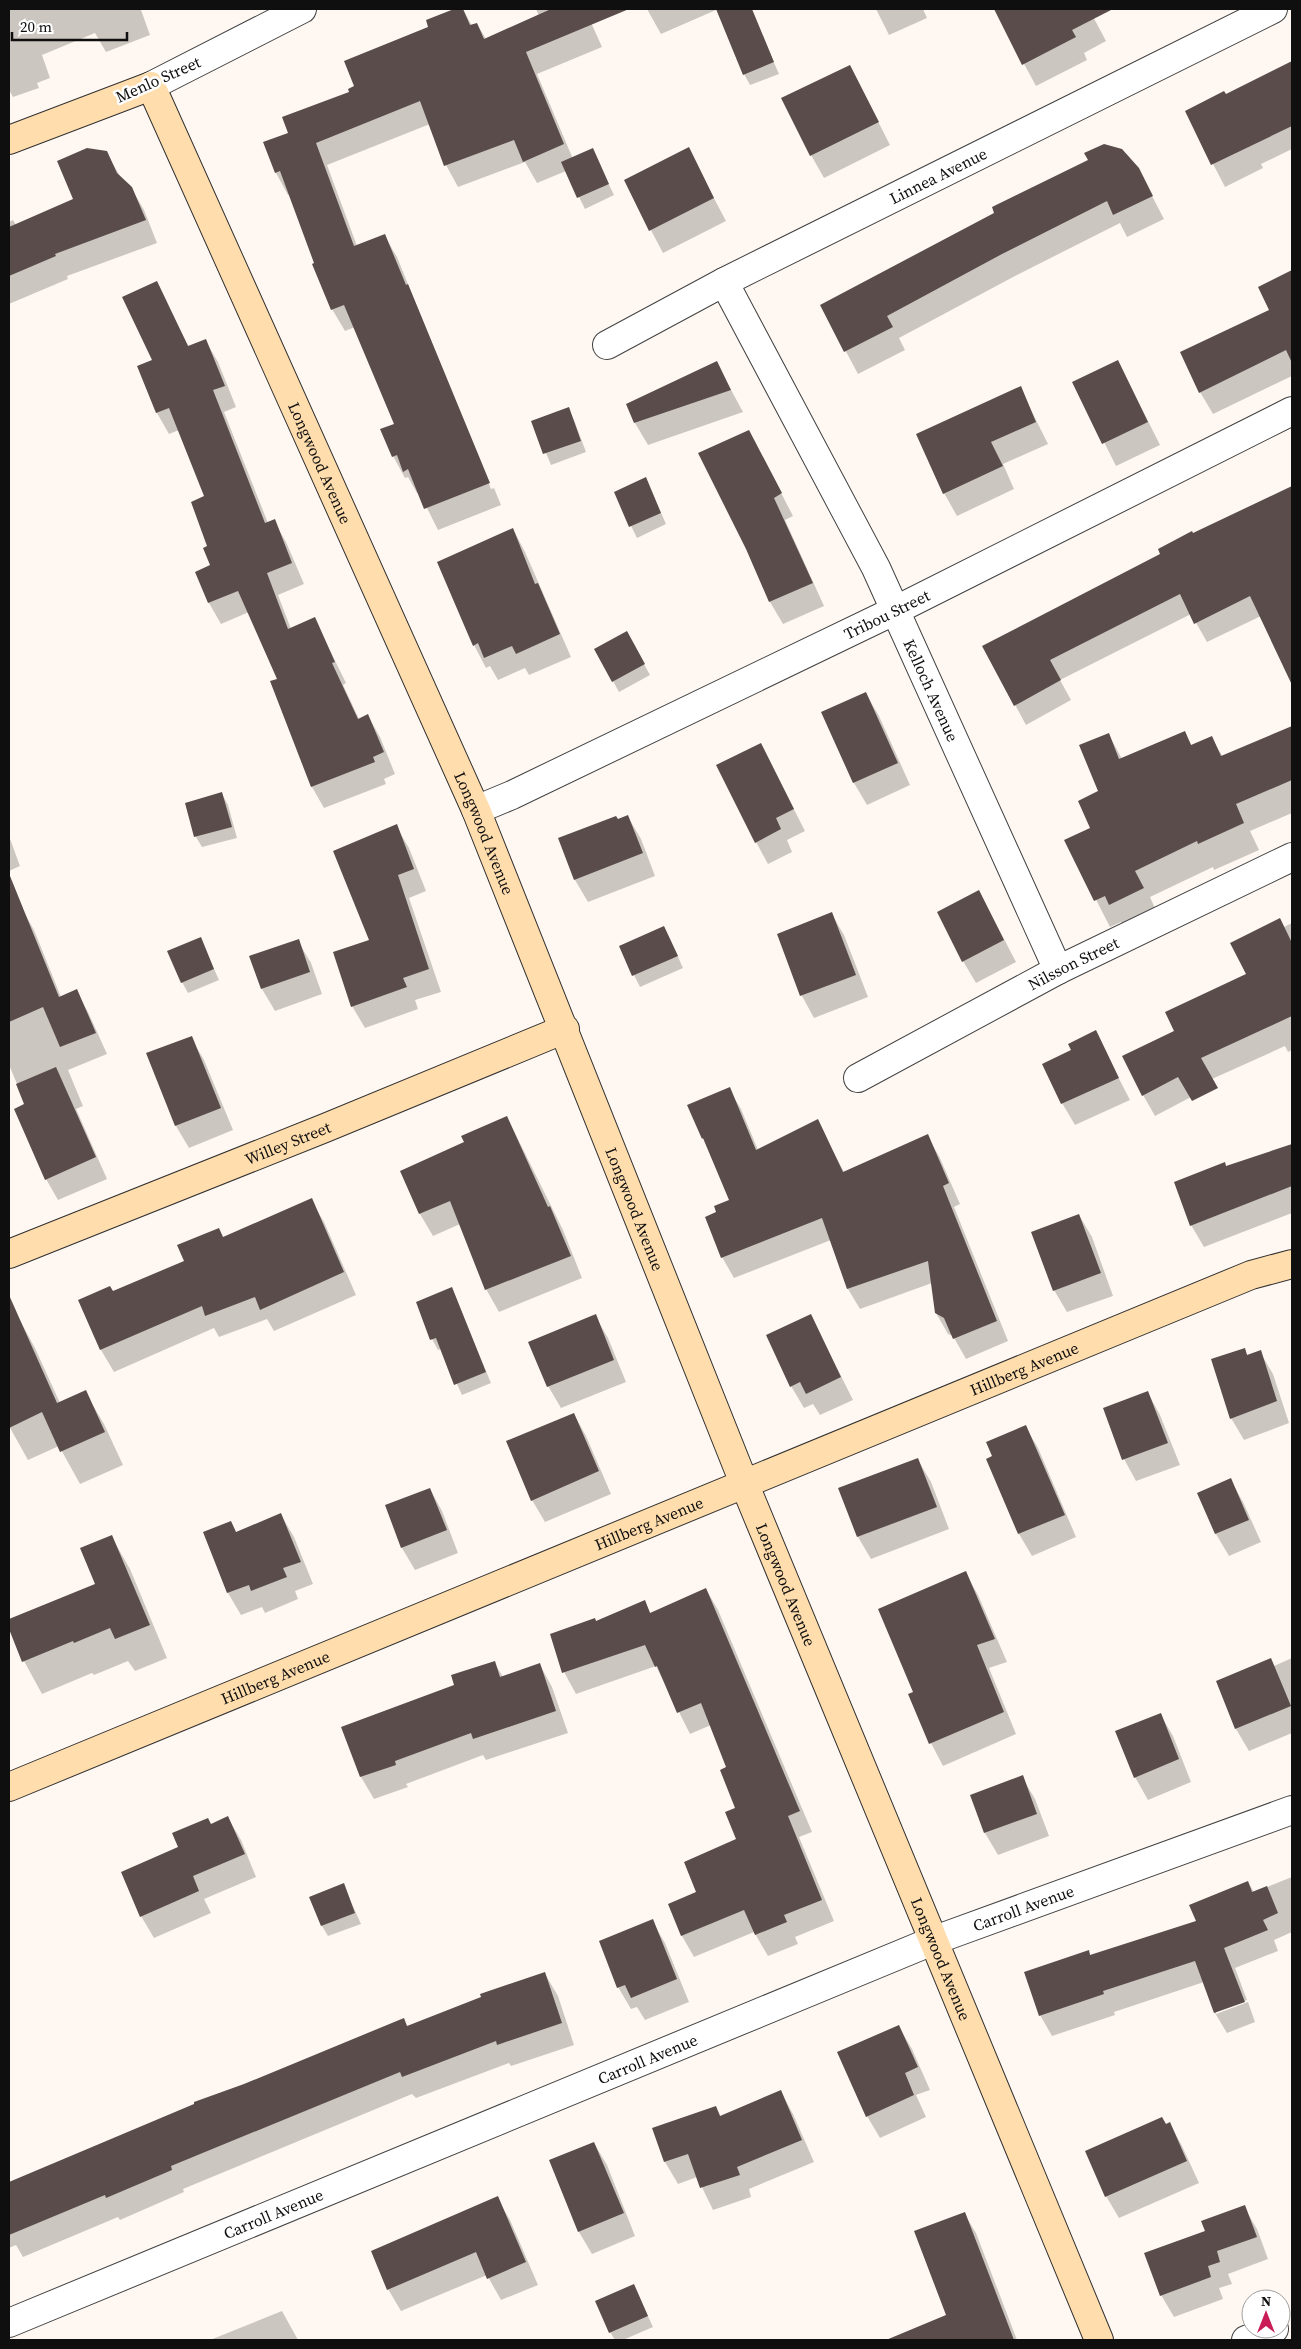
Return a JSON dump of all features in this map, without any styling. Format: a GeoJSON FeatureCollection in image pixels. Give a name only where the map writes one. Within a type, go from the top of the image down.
{"type":"FeatureCollection","features":[{"type":"Feature","properties":{"kind":"street","name":"Menlo Street"},"geometry":{"type":"LineString","coordinates":[[9,140],[151,86],[302,9]]}},
{"type":"Feature","properties":{"kind":"street","name":"Linnea Avenue"},"geometry":{"type":"LineString","coordinates":[[607,345],[724,282],[1273,9]]}},
{"type":"Feature","properties":{"kind":"street","name":"Longwood Avenue"},"geometry":{"type":"LineString","coordinates":[[151,86],[476,810],[565,1029],[744,1483],[935,1940],[1099,2340]]}},
{"type":"Feature","properties":{"kind":"street","name":"Kelloch Avenue"},"geometry":{"type":"LineString","coordinates":[[724,282],[876,568],[1058,970]]}},
{"type":"Feature","properties":{"kind":"street","name":"Tribou Street"},"geometry":{"type":"LineString","coordinates":[[476,810],[512,796],[896,610],[1292,411]]}},
{"type":"Feature","properties":{"kind":"street","name":"Nilsson Street"},"geometry":{"type":"LineString","coordinates":[[858,1078],[1058,970],[1292,857]]}},
{"type":"Feature","properties":{"kind":"street","name":"Willey Street"},"geometry":{"type":"LineString","coordinates":[[9,1254],[325,1128],[565,1029]]}},
{"type":"Feature","properties":{"kind":"street","name":"Hillberg Avenue"},"geometry":{"type":"LineString","coordinates":[[9,1787],[1251,1274],[1292,1264]]}},
{"type":"Feature","properties":{"kind":"street","name":"Carroll Avenue"},"geometry":{"type":"LineString","coordinates":[[9,2323],[935,1940],[1292,1810]]}},
{"type":"Feature","properties":{"kind":"building"},"geometry":{"type":"Polygon","coordinates":[[[454,9],[463,9],[470,25],[477,23],[484,39],[551,9],[629,9],[526,52],[564,144],[523,162],[514,140],[444,166],[420,101],[316,143],[354,246],[385,234],[406,285],[408,284],[490,483],[424,509],[408,469],[403,472],[397,455],[392,457],[380,429],[394,424],[344,305],[331,310],[312,264],[314,263],[280,171],[275,173],[263,142],[288,133],[282,117],[349,92],[348,89],[354,86],[344,61],[428,27],[426,20],[454,9]]]}},
{"type":"Feature","properties":{"kind":"building"},"geometry":{"type":"Polygon","coordinates":[[[716,9],[752,9],[774,62],[743,75],[716,9]]]}},
{"type":"Feature","properties":{"kind":"building"},"geometry":{"type":"Polygon","coordinates":[[[994,9],[1113,9],[1072,30],[1076,37],[1022,65],[994,9]]]}},
{"type":"Feature","properties":{"kind":"building"},"geometry":{"type":"Polygon","coordinates":[[[1292,61],[1292,126],[1211,165],[1185,111],[1224,91],[1226,94],[1292,61]]]}},
{"type":"Feature","properties":{"kind":"building"},"geometry":{"type":"Polygon","coordinates":[[[850,65],[879,122],[810,156],[781,98],[850,65]]]}},
{"type":"Feature","properties":{"kind":"building"},"geometry":{"type":"Polygon","coordinates":[[[1104,144],[1122,149],[1139,168],[1153,196],[1113,215],[1107,201],[1002,254],[887,316],[893,327],[844,352],[820,305],[994,213],[992,207],[1088,160],[1084,153],[1104,144]]]}},
{"type":"Feature","properties":{"kind":"building"},"geometry":{"type":"Polygon","coordinates":[[[689,147],[714,198],[649,231],[624,180],[689,147]]]}},
{"type":"Feature","properties":{"kind":"building"},"geometry":{"type":"Polygon","coordinates":[[[87,148],[107,151],[117,173],[132,187],[146,220],[55,254],[56,256],[9,276],[9,227],[73,199],[57,161],[87,148]]]}},
{"type":"Feature","properties":{"kind":"building"},"geometry":{"type":"Polygon","coordinates":[[[593,148],[609,184],[577,198],[561,162],[593,148]]]}},
{"type":"Feature","properties":{"kind":"building"},"geometry":{"type":"Polygon","coordinates":[[[1292,270],[1292,363],[1286,350],[1199,393],[1180,352],[1269,310],[1258,287],[1292,270]]]}},
{"type":"Feature","properties":{"kind":"building"},"geometry":{"type":"Polygon","coordinates":[[[157,281],[188,346],[206,339],[225,386],[213,390],[265,523],[275,519],[292,563],[267,573],[288,629],[315,617],[335,662],[332,663],[358,719],[368,714],[384,752],[373,757],[375,762],[311,787],[270,681],[277,679],[238,591],[208,603],[195,572],[210,565],[203,548],[207,546],[191,502],[204,496],[169,408],[156,413],[137,366],[152,360],[122,297],[157,281]]]}},
{"type":"Feature","properties":{"kind":"building"},"geometry":{"type":"Polygon","coordinates":[[[1118,360],[1148,422],[1102,444],[1072,382],[1118,360]]]}},
{"type":"Feature","properties":{"kind":"building"},"geometry":{"type":"Polygon","coordinates":[[[717,361],[731,390],[634,423],[626,404],[717,361]]]}},
{"type":"Feature","properties":{"kind":"building"},"geometry":{"type":"Polygon","coordinates":[[[1021,386],[1036,422],[991,442],[1003,466],[943,494],[916,434],[1021,386]]]}},
{"type":"Feature","properties":{"kind":"building"},"geometry":{"type":"Polygon","coordinates":[[[569,407],[581,441],[543,454],[531,421],[569,407]]]}},
{"type":"Feature","properties":{"kind":"building"},"geometry":{"type":"Polygon","coordinates":[[[749,430],[782,493],[774,498],[813,583],[769,602],[746,549],[698,453],[749,430]]]}},
{"type":"Feature","properties":{"kind":"building"},"geometry":{"type":"Polygon","coordinates":[[[646,477],[661,513],[629,527],[614,492],[646,477]]]}},
{"type":"Feature","properties":{"kind":"building"},"geometry":{"type":"Polygon","coordinates":[[[1292,486],[1292,685],[1250,596],[1194,624],[1180,594],[1050,660],[1061,680],[1014,706],[982,646],[1160,554],[1158,549],[1192,531],[1193,533],[1292,486]]]}},
{"type":"Feature","properties":{"kind":"building"},"geometry":{"type":"Polygon","coordinates":[[[513,528],[535,584],[538,583],[560,634],[516,654],[512,646],[484,658],[478,643],[473,646],[437,562],[513,528]]]}},
{"type":"Feature","properties":{"kind":"building"},"geometry":{"type":"Polygon","coordinates":[[[627,631],[645,664],[612,682],[594,649],[627,631]]]}},
{"type":"Feature","properties":{"kind":"building"},"geometry":{"type":"Polygon","coordinates":[[[866,692],[898,763],[853,783],[821,712],[866,692]]]}},
{"type":"Feature","properties":{"kind":"building"},"geometry":{"type":"Polygon","coordinates":[[[1292,726],[1292,780],[1236,804],[1244,823],[1198,844],[1197,841],[1135,871],[1144,888],[1109,905],[1105,896],[1094,901],[1064,840],[1090,828],[1078,801],[1098,791],[1079,745],[1109,733],[1119,759],[1185,731],[1191,745],[1212,736],[1221,756],[1292,726]]]}},
{"type":"Feature","properties":{"kind":"building"},"geometry":{"type":"Polygon","coordinates":[[[761,743],[794,809],[776,818],[781,829],[755,843],[716,765],[761,743]]]}},
{"type":"Feature","properties":{"kind":"building"},"geometry":{"type":"Polygon","coordinates":[[[222,792],[232,827],[194,837],[185,803],[222,792]]]}},
{"type":"Feature","properties":{"kind":"building"},"geometry":{"type":"Polygon","coordinates":[[[628,815],[643,853],[574,880],[558,838],[616,816],[618,819],[628,815]]]}},
{"type":"Feature","properties":{"kind":"building"},"geometry":{"type":"Polygon","coordinates":[[[397,824],[414,869],[398,875],[429,969],[403,978],[407,987],[351,1007],[333,952],[369,940],[333,851],[397,824]]]}},
{"type":"Feature","properties":{"kind":"building"},"geometry":{"type":"Polygon","coordinates":[[[10,876],[59,997],[77,989],[96,1033],[60,1047],[43,1007],[9,1022],[10,876]]]}},
{"type":"Feature","properties":{"kind":"building"},"geometry":{"type":"Polygon","coordinates":[[[979,890],[1004,940],[962,962],[937,912],[979,890]]]}},
{"type":"Feature","properties":{"kind":"building"},"geometry":{"type":"Polygon","coordinates":[[[832,912],[856,975],[800,996],[777,934],[832,912]]]}},
{"type":"Feature","properties":{"kind":"building"},"geometry":{"type":"Polygon","coordinates":[[[1280,918],[1292,943],[1292,1016],[1201,1058],[1218,1088],[1192,1101],[1178,1077],[1142,1096],[1122,1056],[1174,1031],[1165,1012],[1246,974],[1230,943],[1280,918]]]}},
{"type":"Feature","properties":{"kind":"building"},"geometry":{"type":"Polygon","coordinates":[[[664,926],[678,956],[632,976],[619,946],[664,926]]]}},
{"type":"Feature","properties":{"kind":"building"},"geometry":{"type":"Polygon","coordinates":[[[201,937],[214,969],[181,983],[167,951],[201,937]]]}},
{"type":"Feature","properties":{"kind":"building"},"geometry":{"type":"Polygon","coordinates":[[[299,939],[310,972],[261,989],[249,956],[299,939]]]}},
{"type":"Feature","properties":{"kind":"building"},"geometry":{"type":"Polygon","coordinates":[[[1096,1030],[1119,1078],[1061,1104],[1042,1064],[1071,1050],[1068,1044],[1096,1030]]]}},
{"type":"Feature","properties":{"kind":"building"},"geometry":{"type":"Polygon","coordinates":[[[192,1036],[221,1108],[175,1126],[146,1053],[192,1036]]]}},
{"type":"Feature","properties":{"kind":"building"},"geometry":{"type":"Polygon","coordinates":[[[56,1067],[96,1157],[45,1180],[14,1109],[24,1104],[16,1084],[56,1067]]]}},
{"type":"Feature","properties":{"kind":"building"},"geometry":{"type":"Polygon","coordinates":[[[730,1087],[756,1150],[818,1119],[843,1172],[928,1134],[949,1183],[943,1186],[997,1321],[953,1339],[944,1318],[935,1313],[928,1261],[847,1289],[822,1218],[721,1258],[705,1217],[716,1212],[714,1206],[729,1200],[687,1105],[730,1087]]]}},
{"type":"Feature","properties":{"kind":"building"},"geometry":{"type":"Polygon","coordinates":[[[507,1116],[548,1207],[550,1206],[571,1256],[485,1290],[450,1201],[419,1214],[400,1171],[464,1142],[461,1136],[507,1116]]]}},
{"type":"Feature","properties":{"kind":"building"},"geometry":{"type":"Polygon","coordinates":[[[1292,1144],[1292,1186],[1190,1226],[1174,1182],[1225,1162],[1226,1166],[1292,1144]]]}},
{"type":"Feature","properties":{"kind":"building"},"geometry":{"type":"Polygon","coordinates":[[[312,1198],[344,1272],[260,1310],[255,1297],[205,1316],[202,1306],[100,1350],[78,1300],[110,1286],[113,1291],[184,1261],[177,1245],[219,1228],[223,1237],[312,1198]]]}},
{"type":"Feature","properties":{"kind":"building"},"geometry":{"type":"Polygon","coordinates":[[[1079,1214],[1101,1273],[1053,1291],[1031,1232],[1079,1214]]]}},
{"type":"Feature","properties":{"kind":"building"},"geometry":{"type":"Polygon","coordinates":[[[452,1287],[486,1372],[454,1385],[436,1338],[430,1340],[416,1302],[452,1287]]]}},
{"type":"Feature","properties":{"kind":"building"},"geometry":{"type":"Polygon","coordinates":[[[9,1295],[57,1403],[86,1390],[105,1432],[60,1452],[42,1412],[9,1428],[9,1295]]]}},
{"type":"Feature","properties":{"kind":"building"},"geometry":{"type":"Polygon","coordinates":[[[596,1314],[614,1360],[547,1387],[528,1342],[596,1314]]]}},
{"type":"Feature","properties":{"kind":"building"},"geometry":{"type":"Polygon","coordinates":[[[811,1314],[841,1377],[806,1394],[800,1382],[790,1387],[766,1335],[811,1314]]]}},
{"type":"Feature","properties":{"kind":"building"},"geometry":{"type":"Polygon","coordinates":[[[1245,1348],[1247,1355],[1261,1350],[1277,1401],[1230,1419],[1211,1359],[1245,1348]]]}},
{"type":"Feature","properties":{"kind":"building"},"geometry":{"type":"Polygon","coordinates":[[[1148,1391],[1168,1443],[1122,1460],[1103,1408],[1148,1391]]]}},
{"type":"Feature","properties":{"kind":"building"},"geometry":{"type":"Polygon","coordinates":[[[574,1413],[599,1471],[531,1501],[506,1441],[574,1413]]]}},
{"type":"Feature","properties":{"kind":"building"},"geometry":{"type":"Polygon","coordinates":[[[1026,1425],[1065,1515],[1018,1534],[986,1459],[992,1456],[986,1442],[1026,1425]]]}},
{"type":"Feature","properties":{"kind":"building"},"geometry":{"type":"Polygon","coordinates":[[[918,1458],[937,1507],[857,1537],[838,1488],[918,1458]]]}},
{"type":"Feature","properties":{"kind":"building"},"geometry":{"type":"Polygon","coordinates":[[[1231,1478],[1249,1520],[1215,1534],[1197,1493],[1231,1478]]]}},
{"type":"Feature","properties":{"kind":"building"},"geometry":{"type":"Polygon","coordinates":[[[430,1488],[447,1530],[401,1548],[385,1505],[430,1488]]]}},
{"type":"Feature","properties":{"kind":"building"},"geometry":{"type":"Polygon","coordinates":[[[281,1513],[301,1562],[283,1568],[287,1577],[251,1591],[249,1585],[227,1593],[203,1532],[231,1521],[236,1532],[281,1513]]]}},
{"type":"Feature","properties":{"kind":"building"},"geometry":{"type":"Polygon","coordinates":[[[112,1535],[150,1625],[115,1639],[110,1628],[22,1662],[9,1629],[9,1619],[95,1584],[80,1548],[112,1535]]]}},
{"type":"Feature","properties":{"kind":"building"},"geometry":{"type":"Polygon","coordinates":[[[966,1571],[995,1639],[977,1645],[1004,1712],[929,1744],[908,1694],[913,1692],[878,1609],[966,1571]]]}},
{"type":"Feature","properties":{"kind":"building"},"geometry":{"type":"Polygon","coordinates":[[[706,1588],[800,1811],[788,1816],[822,1900],[784,1915],[787,1922],[755,1935],[744,1910],[681,1936],[668,1904],[696,1892],[684,1862],[736,1839],[725,1812],[735,1808],[720,1770],[726,1767],[701,1703],[677,1713],[657,1666],[655,1667],[645,1645],[562,1673],[550,1634],[595,1618],[596,1621],[645,1600],[650,1613],[706,1588]]]}},
{"type":"Feature","properties":{"kind":"building"},"geometry":{"type":"Polygon","coordinates":[[[1271,1658],[1291,1706],[1235,1729],[1216,1681],[1271,1658]]]}},
{"type":"Feature","properties":{"kind":"building"},"geometry":{"type":"Polygon","coordinates":[[[495,1661],[500,1677],[540,1663],[556,1711],[473,1739],[471,1733],[395,1761],[396,1765],[360,1777],[341,1727],[454,1685],[451,1675],[495,1661]]]}},
{"type":"Feature","properties":{"kind":"building"},"geometry":{"type":"Polygon","coordinates":[[[1161,1713],[1179,1759],[1134,1778],[1115,1731],[1161,1713]]]}},
{"type":"Feature","properties":{"kind":"building"},"geometry":{"type":"Polygon","coordinates":[[[1023,1775],[1037,1814],[984,1833],[970,1795],[1023,1775]]]}},
{"type":"Feature","properties":{"kind":"building"},"geometry":{"type":"Polygon","coordinates":[[[228,1816],[245,1854],[193,1876],[199,1891],[140,1917],[121,1872],[178,1847],[172,1833],[208,1818],[211,1824],[228,1816]]]}},
{"type":"Feature","properties":{"kind":"building"},"geometry":{"type":"Polygon","coordinates":[[[1248,1881],[1252,1892],[1267,1886],[1278,1913],[1263,1920],[1268,1930],[1224,1948],[1245,2002],[1214,2013],[1195,1961],[1103,1991],[1104,1994],[1039,2016],[1024,1972],[1089,1950],[1090,1955],[1196,1921],[1189,1905],[1248,1881]]]}},
{"type":"Feature","properties":{"kind":"building"},"geometry":{"type":"Polygon","coordinates":[[[344,1883],[355,1913],[321,1926],[309,1897],[344,1883]]]}},
{"type":"Feature","properties":{"kind":"building"},"geometry":{"type":"Polygon","coordinates":[[[653,1919],[677,1979],[631,1998],[625,1985],[617,1988],[599,1941],[653,1919]]]}},
{"type":"Feature","properties":{"kind":"building"},"geometry":{"type":"Polygon","coordinates":[[[545,1972],[562,2023],[497,2045],[496,2041],[402,2077],[400,2072],[171,2166],[172,2170],[106,2198],[105,2195],[9,2235],[9,2182],[194,2104],[194,2102],[244,2084],[404,2018],[407,2026],[481,1997],[480,1994],[545,1972]]]}},
{"type":"Feature","properties":{"kind":"building"},"geometry":{"type":"Polygon","coordinates":[[[899,2025],[918,2067],[905,2073],[914,2095],[866,2117],[837,2052],[899,2025]]]}},
{"type":"Feature","properties":{"kind":"building"},"geometry":{"type":"Polygon","coordinates":[[[781,2090],[802,2140],[737,2167],[740,2175],[700,2188],[688,2154],[664,2162],[652,2128],[716,2106],[720,2116],[781,2090]]]}},
{"type":"Feature","properties":{"kind":"building"},"geometry":{"type":"Polygon","coordinates":[[[1162,2117],[1166,2124],[1170,2122],[1187,2161],[1105,2197],[1085,2151],[1162,2117]]]}},
{"type":"Feature","properties":{"kind":"building"},"geometry":{"type":"Polygon","coordinates":[[[594,2142],[624,2213],[578,2232],[549,2160],[594,2142]]]}},
{"type":"Feature","properties":{"kind":"building"},"geometry":{"type":"Polygon","coordinates":[[[498,2196],[526,2262],[487,2279],[476,2252],[387,2290],[371,2251],[498,2196]]]}},
{"type":"Feature","properties":{"kind":"building"},"geometry":{"type":"Polygon","coordinates":[[[1245,2205],[1257,2237],[1217,2251],[1220,2262],[1208,2266],[1211,2277],[1160,2296],[1144,2253],[1205,2231],[1201,2221],[1245,2205]]]}},
{"type":"Feature","properties":{"kind":"building"},"geometry":{"type":"Polygon","coordinates":[[[965,2212],[1014,2340],[886,2340],[946,2315],[914,2231],[965,2212]]]}},
{"type":"Feature","properties":{"kind":"building"},"geometry":{"type":"Polygon","coordinates":[[[634,2284],[648,2316],[609,2333],[595,2301],[634,2284]]]}}]}
